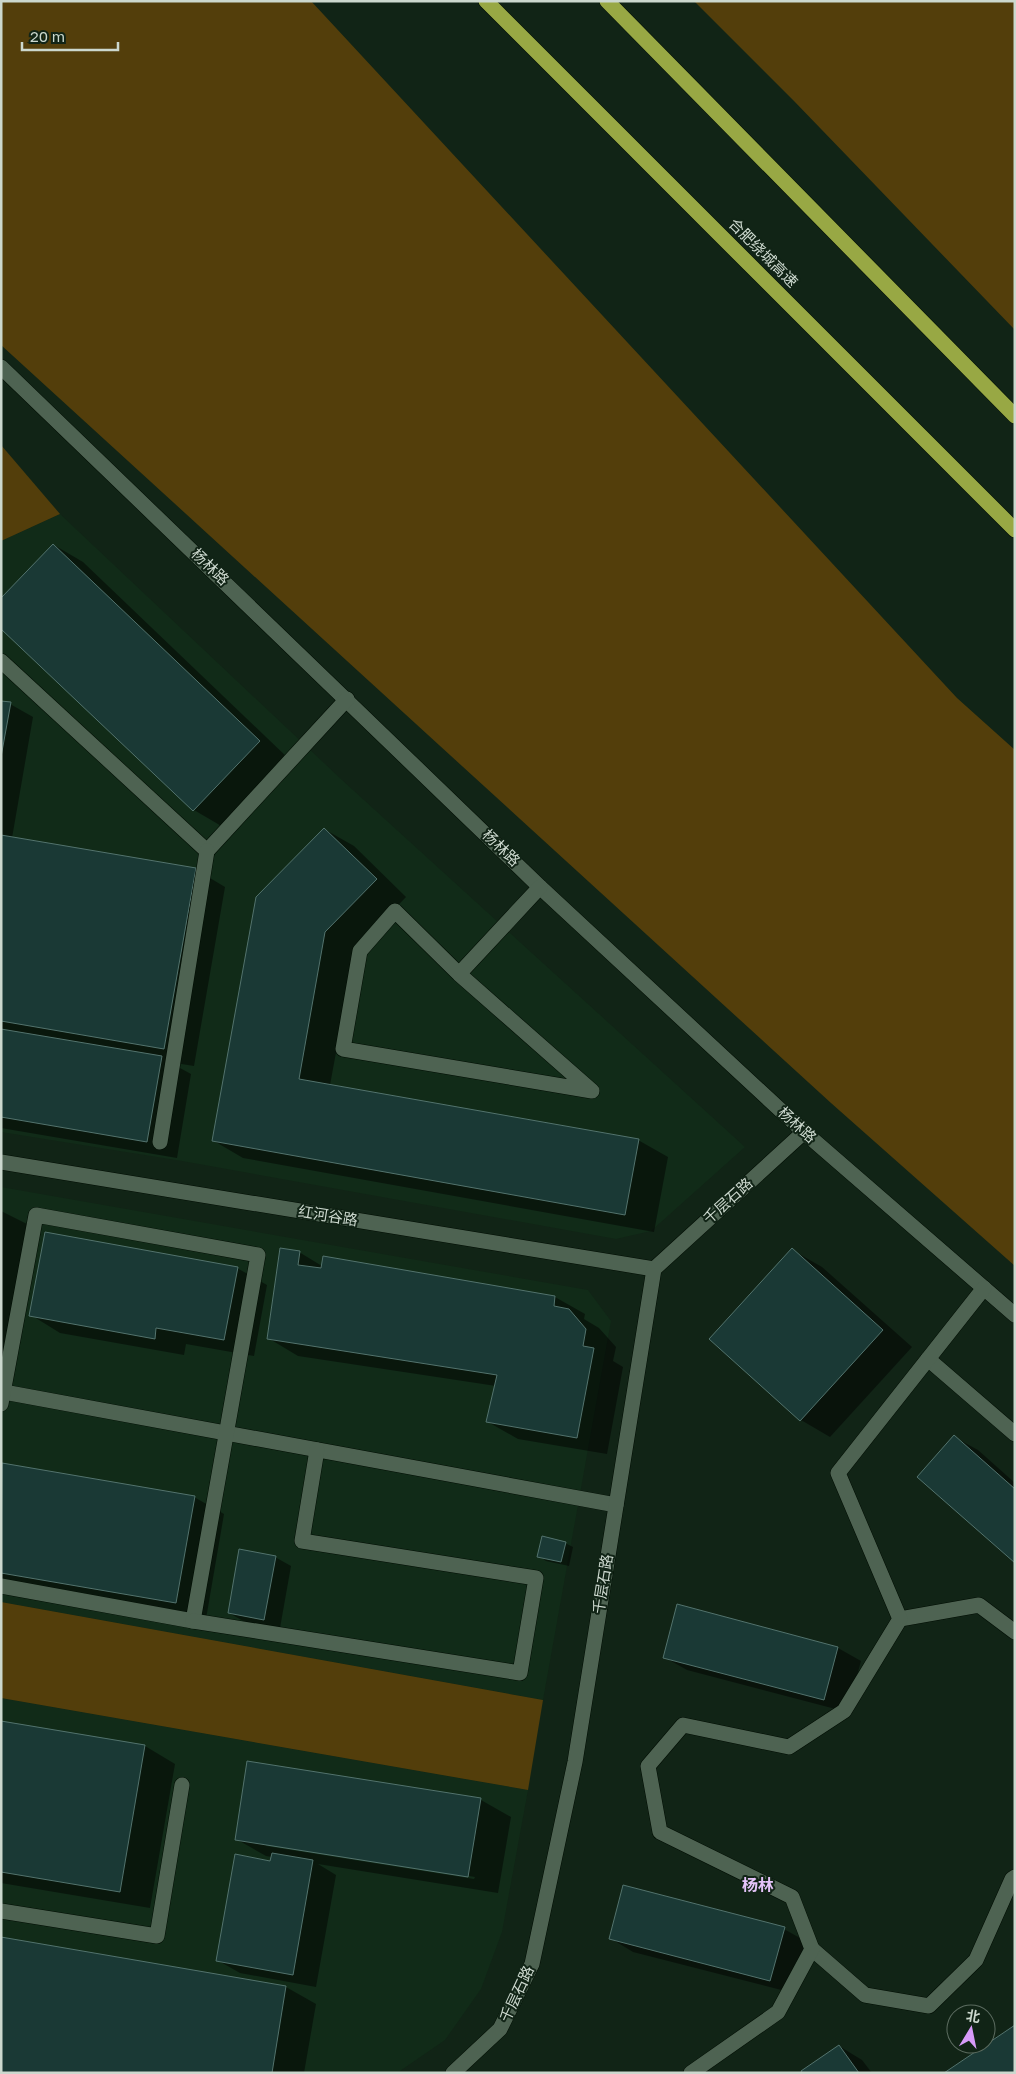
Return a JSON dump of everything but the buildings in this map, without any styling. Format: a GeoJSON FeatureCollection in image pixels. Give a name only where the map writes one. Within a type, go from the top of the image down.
{"type":"FeatureCollection","features":[{"type":"Feature","properties":{"kind":"highway","name":"合肥绕城高速"},"geometry":{"type":"LineString","coordinates":[[486,1],[1015,530]]}},
{"type":"Feature","properties":{"kind":"highway"},"geometry":{"type":"LineString","coordinates":[[607,1],[1015,416]]}},
{"type":"Feature","properties":{"kind":"street","name":"杨林路"},"geometry":{"type":"LineString","coordinates":[[1,367],[540,887],[804,1132],[1015,1315]]}},
{"type":"Feature","properties":{"kind":"street"},"geometry":{"type":"LineString","coordinates":[[1,661],[206,851]]}},
{"type":"Feature","properties":{"kind":"street"},"geometry":{"type":"LineString","coordinates":[[160,1142],[206,851],[347,699]]}},
{"type":"Feature","properties":{"kind":"street"},"geometry":{"type":"LineString","coordinates":[[459,974],[540,887]]}},
{"type":"Feature","properties":{"kind":"street"},"geometry":{"type":"LineString","coordinates":[[394,911],[459,974],[592,1092],[343,1049],[360,952],[394,911]]}},
{"type":"Feature","properties":{"kind":"street","name":"千层石路"},"geometry":{"type":"LineString","coordinates":[[453,2073],[500,2029],[532,1964],[575,1762],[654,1269],[804,1132]]}},
{"type":"Feature","properties":{"kind":"street","name":"红河谷路"},"geometry":{"type":"LineString","coordinates":[[1,1162],[654,1269]]}},
{"type":"Feature","properties":{"kind":"street"},"geometry":{"type":"LineString","coordinates":[[193,1620],[226,1432],[258,1255],[36,1215],[2,1398],[226,1432],[616,1505]]}},
{"type":"Feature","properties":{"kind":"street"},"geometry":{"type":"LineString","coordinates":[[900,1619],[838,1473],[984,1288]]}},
{"type":"Feature","properties":{"kind":"street"},"geometry":{"type":"LineString","coordinates":[[928,1359],[1015,1434]]}},
{"type":"Feature","properties":{"kind":"street"},"geometry":{"type":"LineString","coordinates":[[1,1586],[193,1620],[520,1673],[536,1578],[302,1541],[317,1450]]}},
{"type":"Feature","properties":{"kind":"street"},"geometry":{"type":"LineString","coordinates":[[1015,1632],[979,1605],[900,1619],[844,1711],[789,1747],[683,1725],[648,1766],[660,1832],[792,1897],[812,1949],[865,1995],[928,2006],[976,1960],[1012,1878],[1015,1876]]}},
{"type":"Feature","properties":{"kind":"street"},"geometry":{"type":"LineString","coordinates":[[1,1911],[157,1936],[182,1785]]}},
{"type":"Feature","properties":{"kind":"street"},"geometry":{"type":"LineString","coordinates":[[691,2073],[778,2012],[812,1949]]}},
{"type":"Feature","properties":{"kind":"shaded area"},"geometry":{"type":"Polygon","coordinates":[[[1,1],[311,1],[957,698],[1015,750],[1015,1266],[831,1103],[1,345],[1,1]]]}},
{"type":"Feature","properties":{"kind":"shaded area"},"geometry":{"type":"Polygon","coordinates":[[[694,1],[1015,1],[1015,330],[794,101],[694,1]]]}},
{"type":"Feature","properties":{"kind":"shaded area"},"geometry":{"type":"Polygon","coordinates":[[[1,445],[60,514],[1,541],[1,445]]]}},
{"type":"Feature","properties":{"kind":"shaded area"},"geometry":{"type":"Polygon","coordinates":[[[60,514],[342,780],[745,1147],[651,1231],[616,1239],[182,1161],[1,1132],[1,541],[60,514]]]}},
{"type":"Feature","properties":{"kind":"shaded area"},"geometry":{"type":"Polygon","coordinates":[[[1,1187],[588,1290],[611,1321],[543,1700],[1,1602],[1,1187]]]}},
{"type":"Feature","properties":{"kind":"shaded area"},"geometry":{"type":"Polygon","coordinates":[[[1,1602],[543,1700],[528,1790],[1,1698],[1,1602]]]}},
{"type":"Feature","properties":{"kind":"shaded area"},"geometry":{"type":"Polygon","coordinates":[[[1,1698],[528,1790],[502,1932],[481,1989],[445,2040],[397,2073],[1,2073],[1,1698]]]}},
{"type":"Feature","properties":{"kind":"district","name":"杨林"},"geometry":{"type":"Point","coordinates":[758,1885]}}]}
